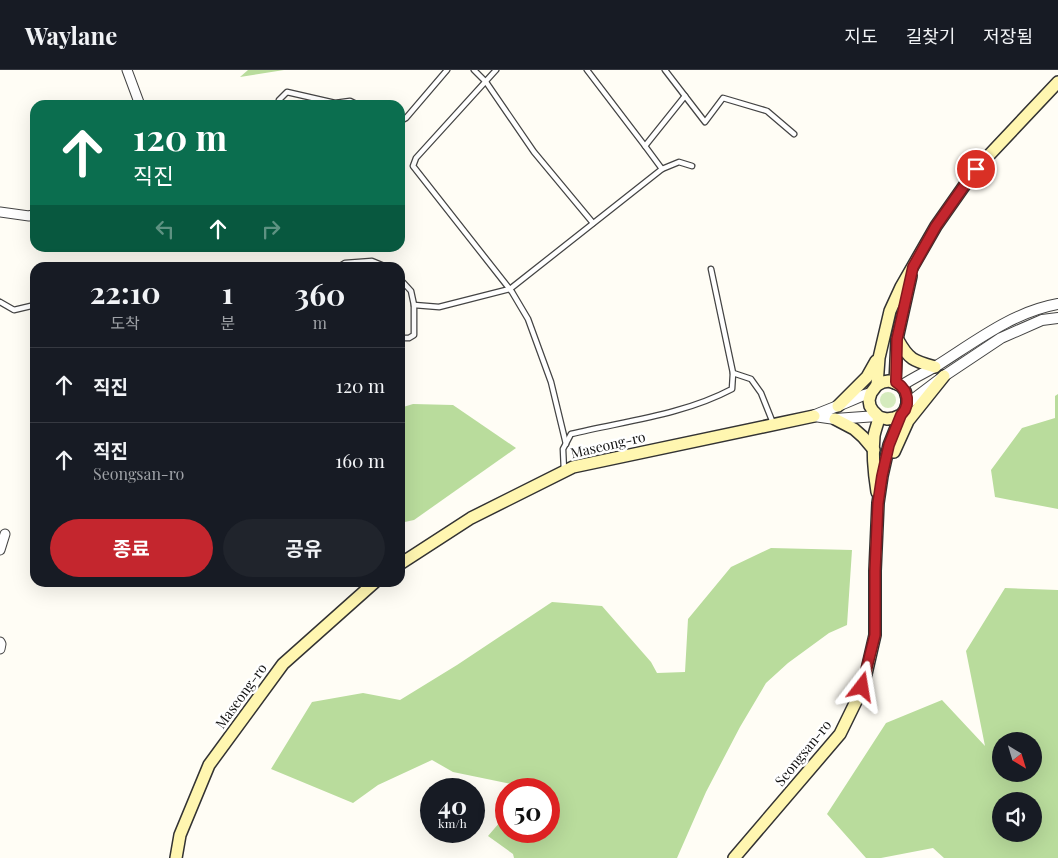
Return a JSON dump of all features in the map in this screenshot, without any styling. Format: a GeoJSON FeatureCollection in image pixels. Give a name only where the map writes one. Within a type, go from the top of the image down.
{"type":"FeatureCollection","features":[{"type":"Feature","properties":{"kind":"main road"},"geometry":{"type":"LineString","coordinates":[[904,410],[894,418],[887,419],[878,416],[873,411],[869,400],[874,389],[878,358],[890,311],[936,226],[976,169],[1058,82]]}},
{"type":"Feature","properties":{"kind":"main road"},"geometry":{"type":"LineString","coordinates":[[898,384],[897,339],[913,267]]}},
{"type":"Feature","properties":{"kind":"main road"},"geometry":{"type":"LineString","coordinates":[[897,339],[905,353],[911,358],[935,367]]}},
{"type":"Feature","properties":{"kind":"main road"},"geometry":{"type":"LineString","coordinates":[[838,406],[867,377],[878,358]]}},
{"type":"Feature","properties":{"kind":"main road"},"geometry":{"type":"LineString","coordinates":[[882,476],[908,421],[944,376]]}},
{"type":"Feature","properties":{"kind":"main road"},"geometry":{"type":"LineString","coordinates":[[874,389],[883,382],[889,381],[898,384],[905,391],[907,398],[889,445],[878,503]]}},
{"type":"Feature","properties":{"kind":"main road","name":"Maseong-ro"},"geometry":{"type":"LineString","coordinates":[[405,561],[471,518],[573,467],[814,416]]}},
{"type":"Feature","properties":{"kind":"main road"},"geometry":{"type":"LineString","coordinates":[[878,416],[874,436],[873,467],[878,503]]}},
{"type":"Feature","properties":{"kind":"main road"},"geometry":{"type":"LineString","coordinates":[[834,419],[854,429],[874,450]]}},
{"type":"Feature","properties":{"kind":"main road","name":"Seongsan-ro"},"geometry":{"type":"LineString","coordinates":[[734,858],[840,734],[862,687],[875,635],[878,503]]}},
{"type":"Feature","properties":{"kind":"main road","name":"Maseong-ro"},"geometry":{"type":"LineString","coordinates":[[176,858],[180,835],[210,765],[283,664],[370,587]]}},
{"type":"Feature","properties":{"kind":"street"},"geometry":{"type":"LineString","coordinates":[[127,70],[138,100]]}},
{"type":"Feature","properties":{"kind":"street"},"geometry":{"type":"LineString","coordinates":[[0,212],[30,216]]}},
{"type":"Feature","properties":{"kind":"street"},"geometry":{"type":"LineString","coordinates":[[898,384],[935,367],[994,328],[1042,307],[1058,304]]}},
{"type":"Feature","properties":{"kind":"street"},"geometry":{"type":"LineString","coordinates":[[904,410],[944,376],[1001,338],[1042,320],[1058,318]]}},
{"type":"Feature","properties":{"kind":"street"},"geometry":{"type":"LineString","coordinates":[[814,416],[845,404],[874,389]]}},
{"type":"Feature","properties":{"kind":"street"},"geometry":{"type":"LineString","coordinates":[[814,416],[834,419],[878,416]]}},
{"type":"Feature","properties":{"kind":"street"},"geometry":{"type":"LineString","coordinates":[[0,550],[5,534]]}},
{"type":"Feature","properties":{"kind":"street"},"geometry":{"type":"LineString","coordinates":[[0,642],[0,649]]}},
{"type":"Feature","properties":{"kind":"lane"},"geometry":{"type":"LineString","coordinates":[[405,118],[447,70]]}},
{"type":"Feature","properties":{"kind":"lane"},"geometry":{"type":"LineString","coordinates":[[474,70],[486,82],[534,152],[593,223]]}},
{"type":"Feature","properties":{"kind":"lane"},"geometry":{"type":"LineString","coordinates":[[496,70],[416,158],[413,166],[510,289],[528,319],[551,382],[566,444]]}},
{"type":"Feature","properties":{"kind":"lane"},"geometry":{"type":"LineString","coordinates":[[586,70],[662,169]]}},
{"type":"Feature","properties":{"kind":"lane"},"geometry":{"type":"LineString","coordinates":[[665,70],[705,122],[723,98],[767,110],[794,134]]}},
{"type":"Feature","properties":{"kind":"lane"},"geometry":{"type":"LineString","coordinates":[[279,100],[287,92],[323,100]]}},
{"type":"Feature","properties":{"kind":"lane"},"geometry":{"type":"LineString","coordinates":[[645,146],[685,96]]}},
{"type":"Feature","properties":{"kind":"lane"},"geometry":{"type":"LineString","coordinates":[[414,305],[439,307],[510,289],[662,169],[679,162],[692,166]]}},
{"type":"Feature","properties":{"kind":"lane"},"geometry":{"type":"LineString","coordinates":[[358,262],[374,262]]}},
{"type":"Feature","properties":{"kind":"lane"},"geometry":{"type":"LineString","coordinates":[[564,472],[563,450],[571,434],[685,409],[732,389],[733,373],[711,269]]}},
{"type":"Feature","properties":{"kind":"lane"},"geometry":{"type":"LineString","coordinates":[[405,284],[411,291],[414,305],[414,335],[405,338]]}},
{"type":"Feature","properties":{"kind":"lane"},"geometry":{"type":"LineString","coordinates":[[0,302],[14,310],[30,306]]}},
{"type":"Feature","properties":{"kind":"lane"},"geometry":{"type":"LineString","coordinates":[[733,373],[750,379],[761,393],[774,424]]}},
{"type":"Feature","properties":{"kind":"green space"},"geometry":{"type":"Polygon","coordinates":[[[248,70],[284,70],[240,77],[248,70]]]}},
{"type":"Feature","properties":{"kind":"green space"},"geometry":{"type":"Polygon","coordinates":[[[885,392],[891,392],[896,397],[894,406],[885,408],[880,403],[880,397],[885,392]]]}},
{"type":"Feature","properties":{"kind":"green space"},"geometry":{"type":"Polygon","coordinates":[[[1058,394],[1058,509],[995,497],[991,470],[1022,428],[1055,418],[1055,396],[1058,394]]]}},
{"type":"Feature","properties":{"kind":"green space"},"geometry":{"type":"Polygon","coordinates":[[[413,404],[453,405],[516,448],[414,520],[405,522],[405,406],[413,404]]]}},
{"type":"Feature","properties":{"kind":"green space"},"geometry":{"type":"Polygon","coordinates":[[[771,548],[852,550],[847,625],[829,633],[788,663],[766,683],[740,727],[706,792],[677,858],[514,858],[513,854],[498,843],[560,843],[560,778],[495,778],[495,781],[453,772],[432,760],[378,785],[353,803],[271,769],[312,702],[363,693],[400,700],[552,602],[602,606],[651,662],[657,673],[685,672],[688,619],[731,567],[771,548]]]}},
{"type":"Feature","properties":{"kind":"green space"},"geometry":{"type":"Polygon","coordinates":[[[1005,588],[1058,590],[1058,858],[944,858],[933,848],[881,858],[866,858],[827,814],[886,723],[942,700],[985,746],[966,651],[1005,588]]]}},
{"type":"Feature","properties":{"kind":"green space"},"geometry":{"type":"Polygon","coordinates":[[[495,828],[495,841],[488,836],[495,828]]]}},
{"type":"Feature","properties":{"kind":"route"},"geometry":{"type":"LineString","coordinates":[[862,687],[875,635],[875,571],[878,503],[882,476],[889,445],[907,404],[905,391],[896,382],[897,339],[913,267],[936,226],[976,169]]}}]}
